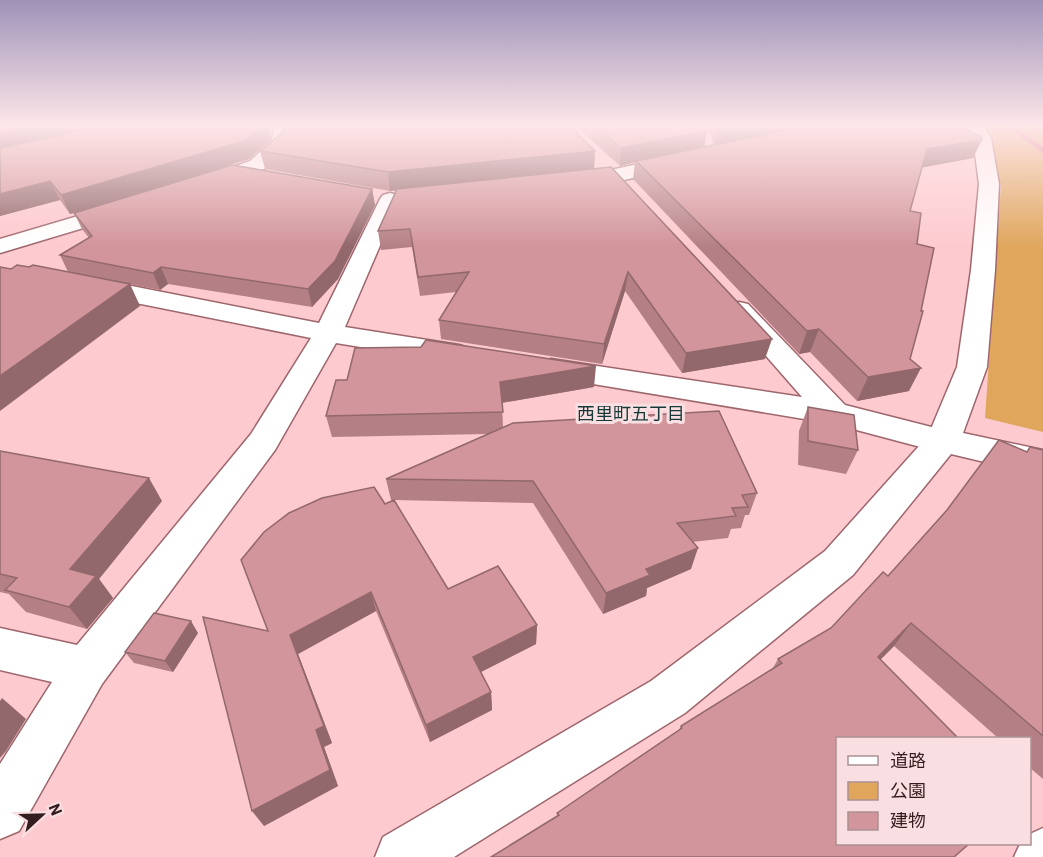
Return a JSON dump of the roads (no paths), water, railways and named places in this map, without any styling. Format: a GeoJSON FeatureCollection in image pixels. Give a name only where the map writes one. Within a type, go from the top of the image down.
{"type":"FeatureCollection","features":[{"type":"Feature","properties":{"kind":"street"},"geometry":{"type":"LineString","coordinates":[[189,188],[251,167]]}},
{"type":"Feature","properties":{"kind":"street"},"geometry":{"type":"LineString","coordinates":[[605,167],[623,184]]}},
{"type":"Feature","properties":{"kind":"street"},"geometry":{"type":"LineString","coordinates":[[555,182],[623,184],[670,167]]}},
{"type":"Feature","properties":{"kind":"street"},"geometry":{"type":"LineString","coordinates":[[403,857],[668,697],[839,563],[943,441],[972,367],[983,270],[989,184],[986,167]]}},
{"type":"Feature","properties":{"kind":"street"},"geometry":{"type":"LineString","coordinates":[[236,172],[272,178]]}},
{"type":"Feature","properties":{"kind":"street"},"geometry":{"type":"LineString","coordinates":[[0,812],[86,669],[263,442],[328,333],[390,197]]}},
{"type":"Feature","properties":{"kind":"street"},"geometry":{"type":"LineString","coordinates":[[4,261],[145,201]]}},
{"type":"Feature","properties":{"kind":"street"},"geometry":{"type":"LineString","coordinates":[[70,282],[328,333],[481,357]]}},
{"type":"Feature","properties":{"kind":"street"},"geometry":{"type":"LineString","coordinates":[[720,290],[834,413]]}},
{"type":"Feature","properties":{"kind":"street"},"geometry":{"type":"LineString","coordinates":[[528,365],[834,413],[943,441],[1043,463]]}},
{"type":"Feature","properties":{"kind":"street"},"geometry":{"type":"LineString","coordinates":[[0,649],[86,669]]}},
{"type":"Feature","properties":{"kind":"district","name":"西里町五丁目"},"geometry":{"type":"Point","coordinates":[631,414]}}]}
